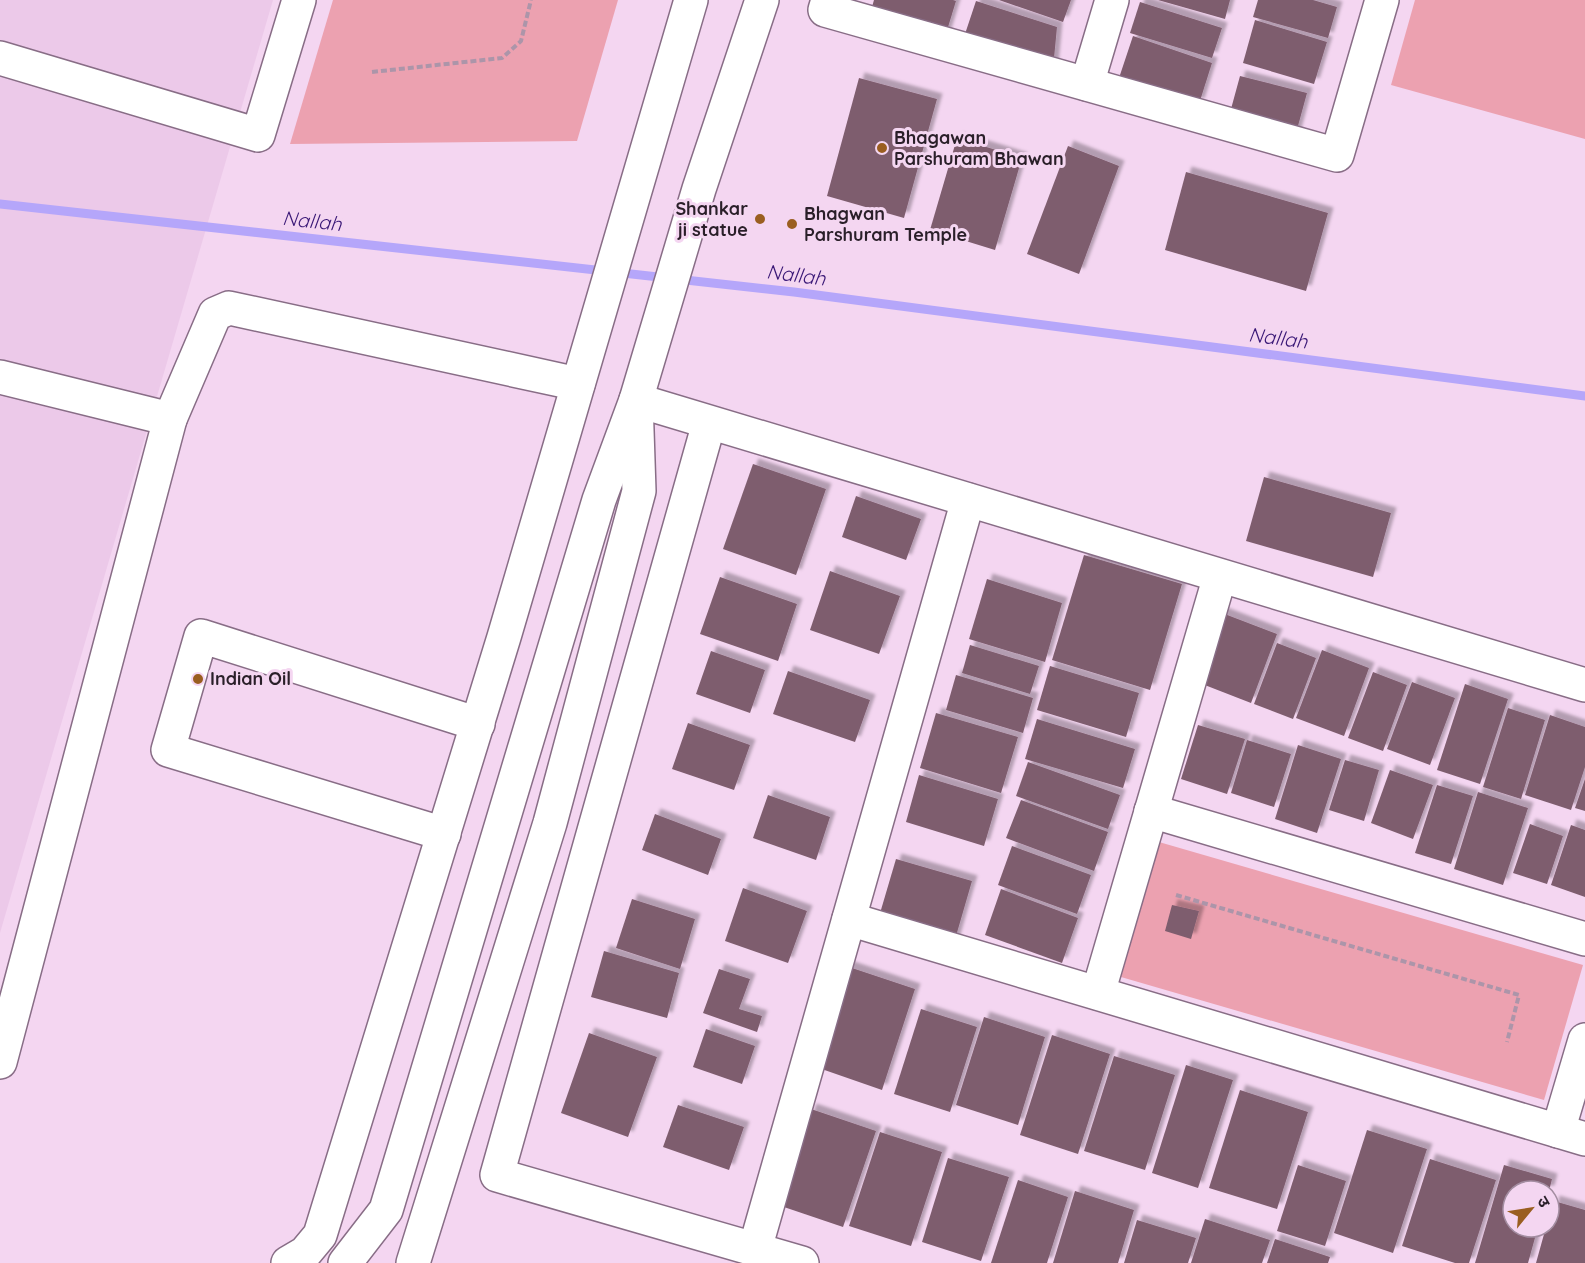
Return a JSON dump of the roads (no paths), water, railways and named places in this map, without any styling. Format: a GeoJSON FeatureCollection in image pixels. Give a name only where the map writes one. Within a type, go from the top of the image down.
{"type":"FeatureCollection","features":[{"type":"Feature","properties":{"kind":"street"},"geometry":{"type":"LineString","coordinates":[[0,58],[258,135],[298,0]]}},
{"type":"Feature","properties":{"kind":"street"},"geometry":{"type":"LineString","coordinates":[[288,1263],[305,1253],[320,1235],[478,724],[691,0]]}},
{"type":"Feature","properties":{"kind":"street"},"geometry":{"type":"LineString","coordinates":[[345,1263],[386,1210],[599,500],[636,400],[699,189],[762,0]]}},
{"type":"Feature","properties":{"kind":"street"},"geometry":{"type":"LineString","coordinates":[[828,0],[825,10],[1337,155],[1382,0]]}},
{"type":"Feature","properties":{"kind":"street"},"geometry":{"type":"LineString","coordinates":[[1087,84],[1112,0]]}},
{"type":"Feature","properties":{"kind":"street"},"geometry":{"type":"LineString","coordinates":[[0,1062],[170,419],[215,314],[229,309],[578,384]]}},
{"type":"Feature","properties":{"kind":"street"},"geometry":{"type":"LineString","coordinates":[[0,377],[170,419]]}},
{"type":"Feature","properties":{"kind":"street"},"geometry":{"type":"LineString","coordinates":[[636,400],[1585,685]]}},
{"type":"Feature","properties":{"kind":"street"},"geometry":{"type":"LineString","coordinates":[[413,1263],[550,823],[639,491],[636,400]]}},
{"type":"Feature","properties":{"kind":"street"},"geometry":{"type":"LineString","coordinates":[[709,423],[497,1175],[802,1263]]}},
{"type":"Feature","properties":{"kind":"street"},"geometry":{"type":"LineString","coordinates":[[755,1250],[968,500]]}},
{"type":"Feature","properties":{"kind":"street"},"geometry":{"type":"LineString","coordinates":[[1098,993],[1220,576]]}},
{"type":"Feature","properties":{"kind":"street"},"geometry":{"type":"LineString","coordinates":[[444,834],[168,750],[201,636],[478,724]]}},
{"type":"Feature","properties":{"kind":"street"},"geometry":{"type":"LineString","coordinates":[[1151,811],[1585,939]]}},
{"type":"Feature","properties":{"kind":"street"},"geometry":{"type":"LineString","coordinates":[[849,919],[1571,1135],[1585,1040]]}},
{"type":"Feature","properties":{"kind":"waterway","name":"Nallah"},"geometry":{"type":"LineString","coordinates":[[0,204],[794,292],[1585,396]]}},
{"type":"Feature","properties":{"kind":"place","name":"Bhagawan Parshuram Bhawan"},"geometry":{"type":"Point","coordinates":[882,148]}},
{"type":"Feature","properties":{"kind":"place","name":"Shankar ji statue"},"geometry":{"type":"Point","coordinates":[760,219]}},
{"type":"Feature","properties":{"kind":"place","name":"Bhagwan Parshuram Temple"},"geometry":{"type":"Point","coordinates":[792,224]}},
{"type":"Feature","properties":{"kind":"place","name":"Indian Oil"},"geometry":{"type":"Point","coordinates":[198,679]}}]}
